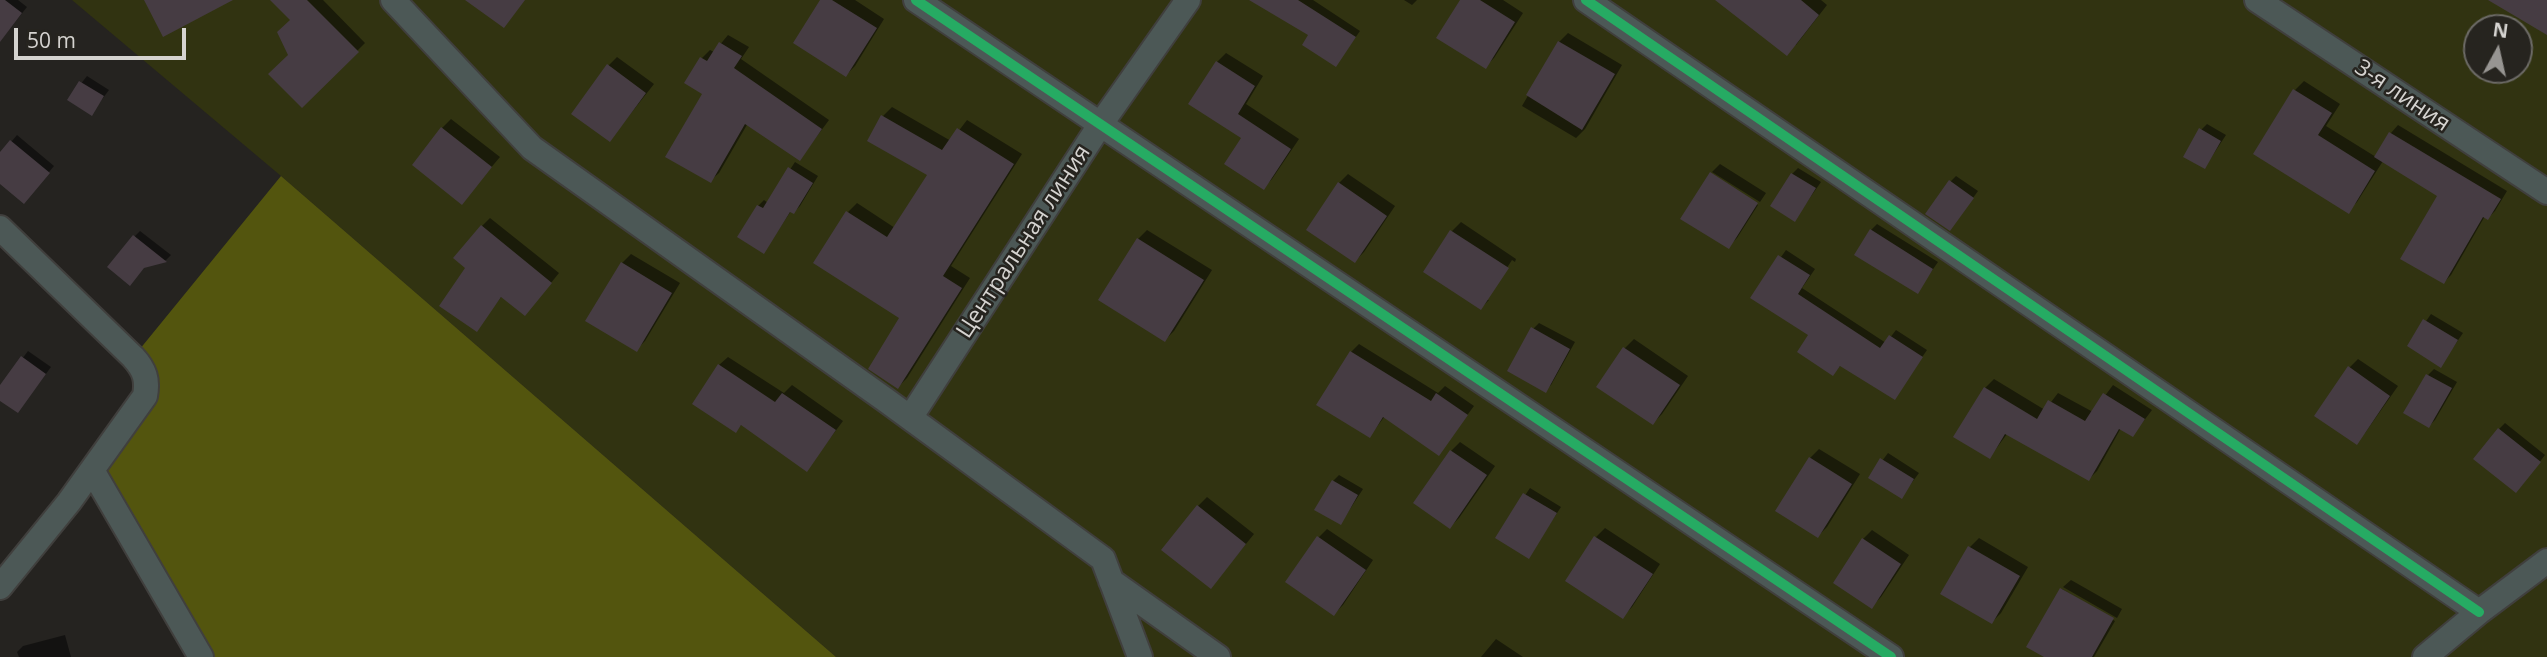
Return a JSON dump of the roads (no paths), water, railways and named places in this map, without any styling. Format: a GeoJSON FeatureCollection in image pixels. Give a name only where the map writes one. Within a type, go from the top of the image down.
{"type":"FeatureCollection","features":[{"type":"Feature","properties":{"kind":"street"},"geometry":{"type":"LineString","coordinates":[[393,0],[532,148],[1103,559],[1140,657]]}},
{"type":"Feature","properties":{"kind":"street"},"geometry":{"type":"LineString","coordinates":[[916,0],[1891,657]]}},
{"type":"Feature","properties":{"kind":"street","name":"Центральная линия"},"geometry":{"type":"LineString","coordinates":[[909,418],[1100,125],[1188,0]]}},
{"type":"Feature","properties":{"kind":"street"},"geometry":{"type":"LineString","coordinates":[[1586,0],[2479,612]]}},
{"type":"Feature","properties":{"kind":"street","name":"3-я линия"},"geometry":{"type":"LineString","coordinates":[[2257,0],[2547,192]]}},
{"type":"Feature","properties":{"kind":"street"},"geometry":{"type":"LineString","coordinates":[[0,228],[133,357],[141,366],[148,382],[145,396],[92,470],[0,587]]}},
{"type":"Feature","properties":{"kind":"street"},"geometry":{"type":"LineString","coordinates":[[92,470],[201,657]]}},
{"type":"Feature","properties":{"kind":"street"},"geometry":{"type":"LineString","coordinates":[[2425,657],[2547,561]]}},
{"type":"Feature","properties":{"kind":"street"},"geometry":{"type":"LineString","coordinates":[[1111,580],[1219,657]]}}]}
